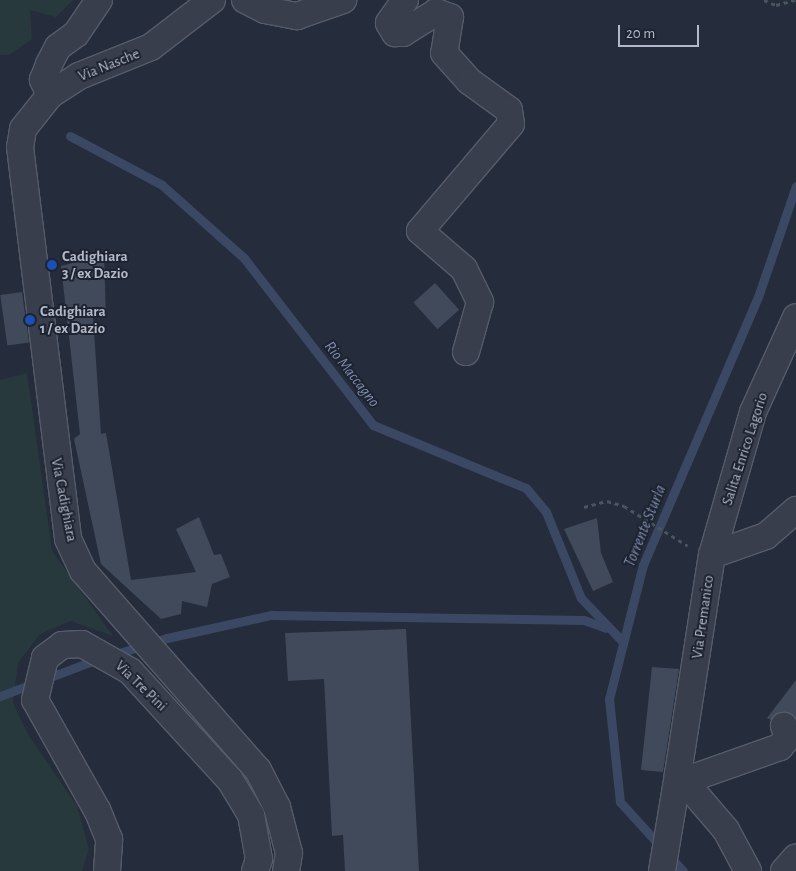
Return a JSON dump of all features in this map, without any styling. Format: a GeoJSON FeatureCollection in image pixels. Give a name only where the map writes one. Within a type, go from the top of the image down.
{"type":"FeatureCollection","features":[{"type":"Feature","properties":{"kind":"street"},"geometry":{"type":"LineString","coordinates":[[50,95],[44,80],[49,64],[58,47],[76,34],[99,0]]}},
{"type":"Feature","properties":{"kind":"street","name":"Via Nasche"},"geometry":{"type":"LineString","coordinates":[[20,147],[23,129],[50,95],[79,76],[151,47],[212,0]]}},
{"type":"Feature","properties":{"kind":"street"},"geometry":{"type":"LineString","coordinates":[[245,0],[265,10],[297,16],[343,0]]}},
{"type":"Feature","properties":{"kind":"street"},"geometry":{"type":"LineString","coordinates":[[405,0],[389,23],[395,33],[403,33],[436,12],[450,17],[444,53],[469,81],[508,110],[511,124],[420,231],[464,269],[480,302],[466,352]]}},
{"type":"Feature","properties":{"kind":"street","name":"Via Cadighiara"},"geometry":{"type":"LineString","coordinates":[[20,147],[68,539],[83,571],[258,770],[277,807],[289,853],[286,871]]}},
{"type":"Feature","properties":{"kind":"street","name":"Salita Enrico Lagorio"},"geometry":{"type":"LineString","coordinates":[[700,551],[753,412],[796,317]]}},
{"type":"Feature","properties":{"kind":"street","name":"Via Premanico"},"geometry":{"type":"LineString","coordinates":[[662,871],[681,788],[700,551],[766,536],[796,510]]}},
{"type":"Feature","properties":{"kind":"street","name":"Via Tre Pini"},"geometry":{"type":"LineString","coordinates":[[107,871],[109,839],[97,810],[36,700],[45,658],[62,645],[82,644],[130,671],[230,780],[251,815],[259,860],[255,871]]}},
{"type":"Feature","properties":{"kind":"street"},"geometry":{"type":"LineString","coordinates":[[748,871],[726,830],[681,788],[698,776],[780,747],[788,737],[784,726]]}},
{"type":"Feature","properties":{"kind":"street"},"geometry":{"type":"LineString","coordinates":[[784,871],[796,857]]}},
{"type":"Feature","properties":{"kind":"path"},"geometry":{"type":"LineString","coordinates":[[764,0],[776,5],[795,0]]}},
{"type":"Feature","properties":{"kind":"path"},"geometry":{"type":"LineString","coordinates":[[584,507],[607,501],[643,518],[700,551]]}},
{"type":"Feature","properties":{"kind":"shaded area"},"geometry":{"type":"Polygon","coordinates":[[[0,0],[73,0],[56,17],[30,10],[32,39],[9,55],[0,55],[0,0]]]}},
{"type":"Feature","properties":{"kind":"shaded area"},"geometry":{"type":"Polygon","coordinates":[[[27,373],[52,551],[113,636],[71,621],[40,634],[18,663],[13,703],[29,736],[77,806],[89,849],[82,871],[0,871],[0,380],[27,373]]]}},
{"type":"Feature","properties":{"kind":"building"},"geometry":{"type":"Polygon","coordinates":[[[104,255],[106,316],[93,317],[101,434],[106,433],[131,580],[196,572],[176,529],[199,517],[214,555],[221,554],[230,577],[212,584],[207,607],[182,601],[181,614],[161,619],[101,564],[74,439],[80,434],[61,266],[104,255]]]}},
{"type":"Feature","properties":{"kind":"building"},"geometry":{"type":"Polygon","coordinates":[[[435,283],[459,310],[438,329],[413,302],[435,283]]]}},
{"type":"Feature","properties":{"kind":"building"},"geometry":{"type":"Polygon","coordinates":[[[22,292],[29,343],[7,346],[0,295],[22,292]]]}},
{"type":"Feature","properties":{"kind":"building"},"geometry":{"type":"Polygon","coordinates":[[[597,518],[601,553],[613,582],[593,591],[564,529],[597,518]]]}},
{"type":"Feature","properties":{"kind":"building"},"geometry":{"type":"Polygon","coordinates":[[[406,629],[419,871],[345,871],[343,835],[332,836],[324,679],[288,681],[285,633],[406,629]]]}},
{"type":"Feature","properties":{"kind":"building"},"geometry":{"type":"Polygon","coordinates":[[[652,667],[679,669],[663,772],[641,770],[652,667]]]}},
{"type":"Feature","properties":{"kind":"building"},"geometry":{"type":"Polygon","coordinates":[[[796,680],[796,718],[779,712],[771,720],[767,718],[796,680]]]}},
{"type":"Feature","properties":{"kind":"waterway","name":"Rio Maccagno"},"geometry":{"type":"LineString","coordinates":[[70,136],[162,185],[244,258],[373,425],[526,488],[546,512],[581,598],[622,641]]}},
{"type":"Feature","properties":{"kind":"waterway","name":"Torrente Sturla"},"geometry":{"type":"LineString","coordinates":[[683,871],[620,802],[609,699],[643,565],[758,297],[796,186]]}},
{"type":"Feature","properties":{"kind":"waterway"},"geometry":{"type":"LineString","coordinates":[[113,655],[167,638],[271,615],[584,620],[606,628]]}},
{"type":"Feature","properties":{"kind":"waterway"},"geometry":{"type":"LineString","coordinates":[[0,696],[98,659]]}},
{"type":"Feature","properties":{"kind":"place","name":"Cadighiara 3 / ex Dazio"},"geometry":{"type":"Point","coordinates":[52,265]}},
{"type":"Feature","properties":{"kind":"place","name":"Cadighiara 1 / ex Dazio"},"geometry":{"type":"Point","coordinates":[30,320]}}]}
